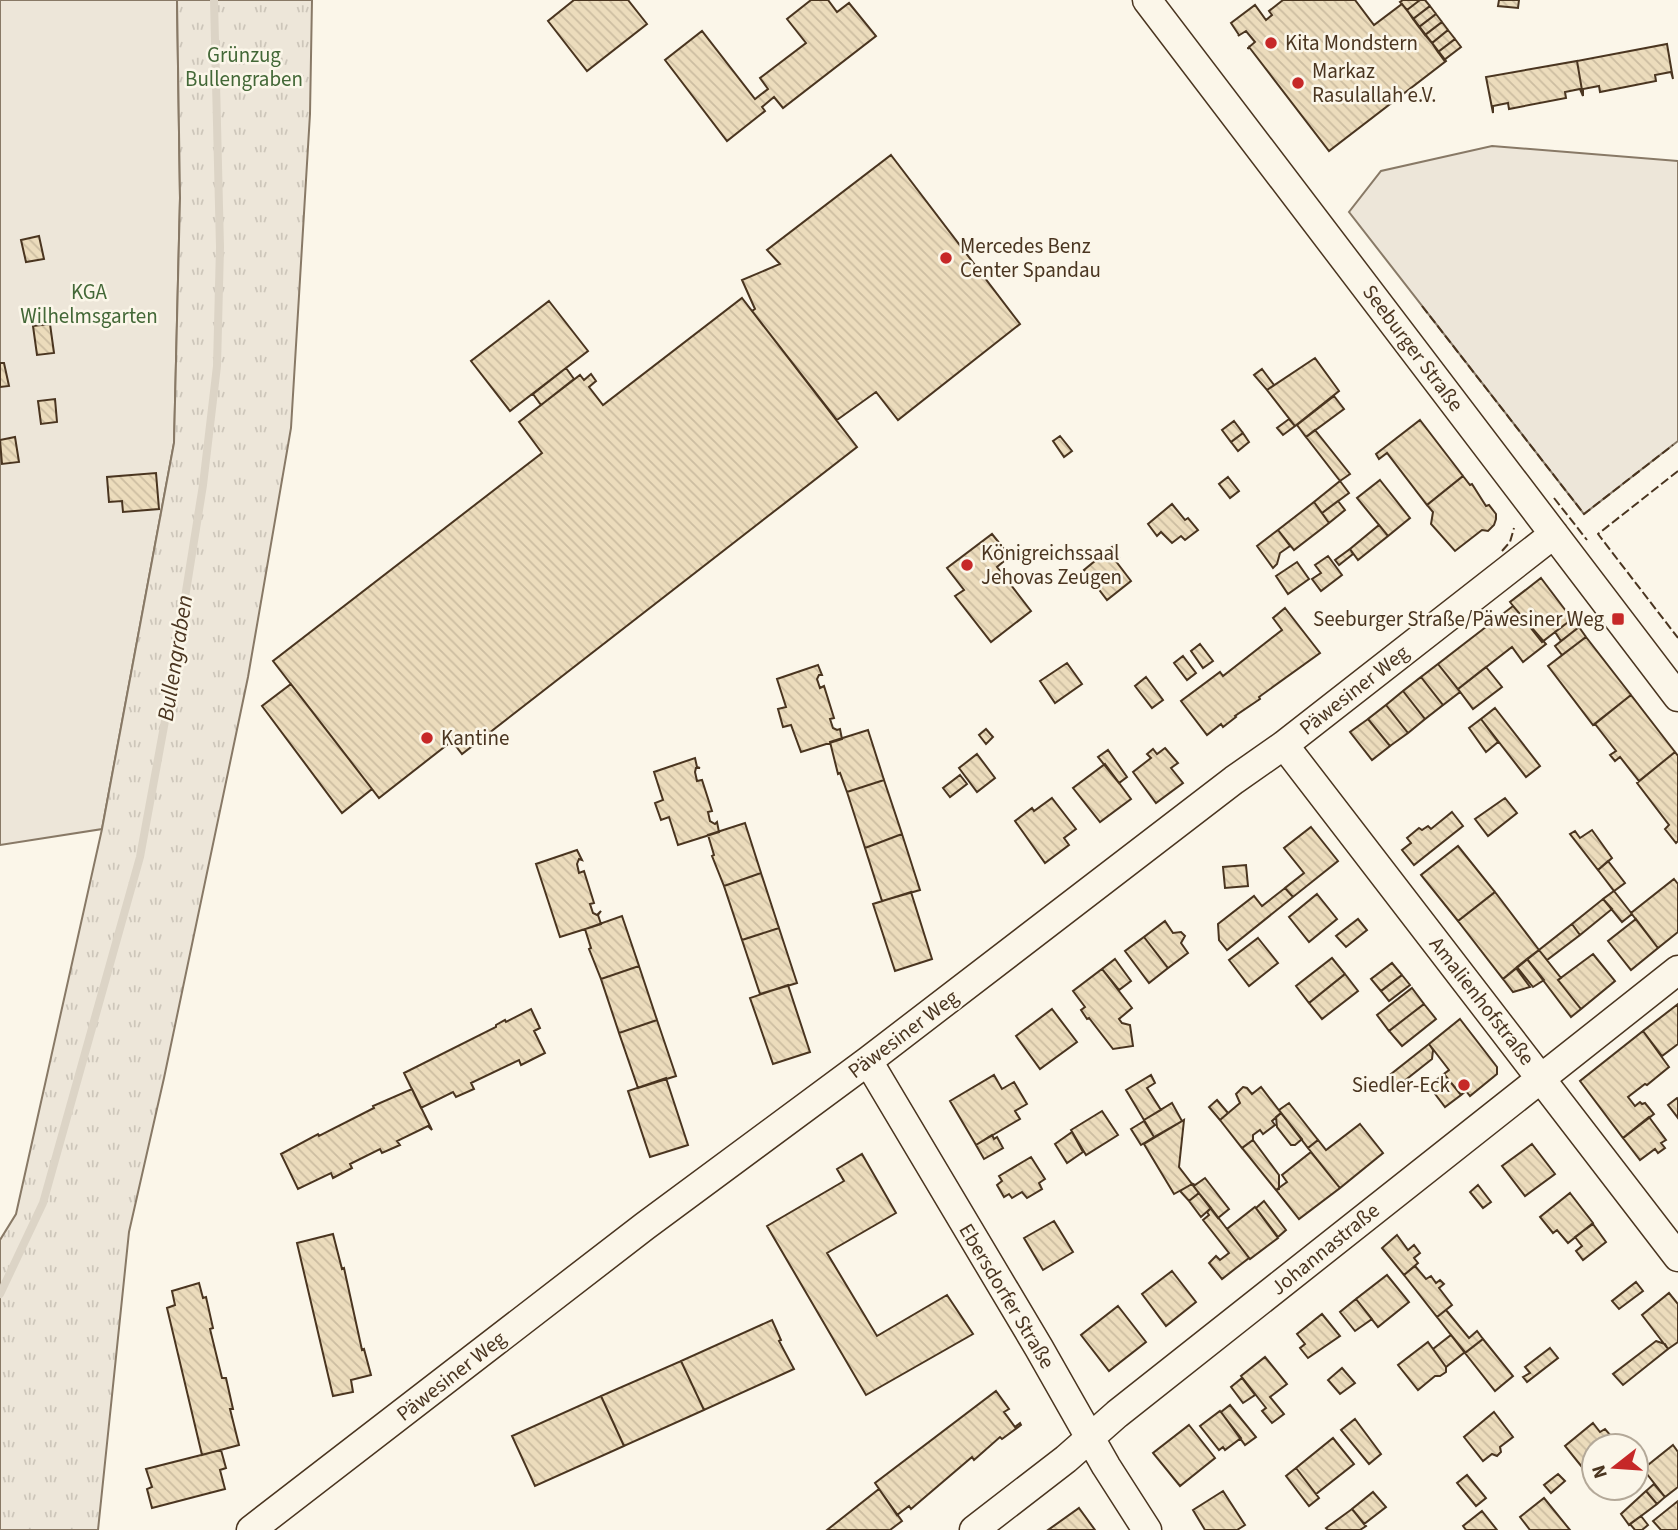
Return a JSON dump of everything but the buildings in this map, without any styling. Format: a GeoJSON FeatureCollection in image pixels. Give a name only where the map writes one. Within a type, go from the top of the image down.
{"type":"FeatureCollection","features":[{"type":"Feature","properties":{"kind":"street","name":"Seeburger Straße"},"geometry":{"type":"LineString","coordinates":[[1147,0],[1678,697]]}},
{"type":"Feature","properties":{"kind":"street","name":"Päwesiner Weg"},"geometry":{"type":"LineString","coordinates":[[251,1530],[646,1226],[1284,745],[1554,534]]}},
{"type":"Feature","properties":{"kind":"street","name":"Amalienhofstraße"},"geometry":{"type":"LineString","coordinates":[[1284,745],[1678,1257]]}},
{"type":"Feature","properties":{"kind":"street","name":"Johannastraße"},"geometry":{"type":"LineString","coordinates":[[974,1530],[1678,970]]}},
{"type":"Feature","properties":{"kind":"street","name":"Ebersdorfer Straße"},"geometry":{"type":"LineString","coordinates":[[868,1061],[1147,1530]]}},
{"type":"Feature","properties":{"kind":"green space","name":"KGA Wilhelmsgarten"},"geometry":{"type":"Polygon","coordinates":[[[0,0],[177,0],[180,198],[174,443],[102,829],[0,845],[0,0]]]}},
{"type":"Feature","properties":{"kind":"green space","name":"Grünzug Bullengraben"},"geometry":{"type":"Polygon","coordinates":[[[177,0],[312,0],[310,114],[291,428],[248,677],[129,1232],[98,1530],[0,1530],[0,1240],[16,1214],[102,829],[174,443],[180,198],[177,0]]]}},
{"type":"Feature","properties":{"kind":"green space"},"geometry":{"type":"Polygon","coordinates":[[[1492,146],[1678,161],[1678,441],[1584,514],[1349,212],[1381,171],[1492,146]]]}},
{"type":"Feature","properties":{"kind":"waterway","name":"Bullengraben"},"geometry":{"type":"LineString","coordinates":[[0,1294],[43,1203],[140,857],[167,710],[203,485],[217,366],[220,247],[214,0]]}},
{"type":"Feature","properties":{"kind":"fence"},"geometry":{"type":"LineString","coordinates":[[1422,306],[1584,514],[1673,445]]}},
{"type":"Feature","properties":{"kind":"fence"},"geometry":{"type":"LineString","coordinates":[[1678,471],[1598,534],[1678,638]]}},
{"type":"Feature","properties":{"kind":"fence"},"geometry":{"type":"LineString","coordinates":[[1554,498],[1587,540]]}},
{"type":"Feature","properties":{"kind":"fence"},"geometry":{"type":"LineString","coordinates":[[1502,551],[1510,542],[1514,528]]}},
{"type":"Feature","properties":{"kind":"place","name":"Kita Mondstern"},"geometry":{"type":"Point","coordinates":[1271,43]}},
{"type":"Feature","properties":{"kind":"place","name":"Markaz Rasulallah e.V."},"geometry":{"type":"Point","coordinates":[1298,83]}},
{"type":"Feature","properties":{"kind":"place","name":"Mercedes Benz Center Spandau"},"geometry":{"type":"Point","coordinates":[946,258]}},
{"type":"Feature","properties":{"kind":"place","name":"Königreichssaal Jehovas Zeugen"},"geometry":{"type":"Point","coordinates":[967,565]}},
{"type":"Feature","properties":{"kind":"place","name":"Seeburger Straße/Päwesiner Weg"},"geometry":{"type":"Point","coordinates":[1618,619]}},
{"type":"Feature","properties":{"kind":"place","name":"Kantine"},"geometry":{"type":"Point","coordinates":[427,738]}},
{"type":"Feature","properties":{"kind":"place","name":"Siedler-Eck"},"geometry":{"type":"Point","coordinates":[1464,1085]}}]}
